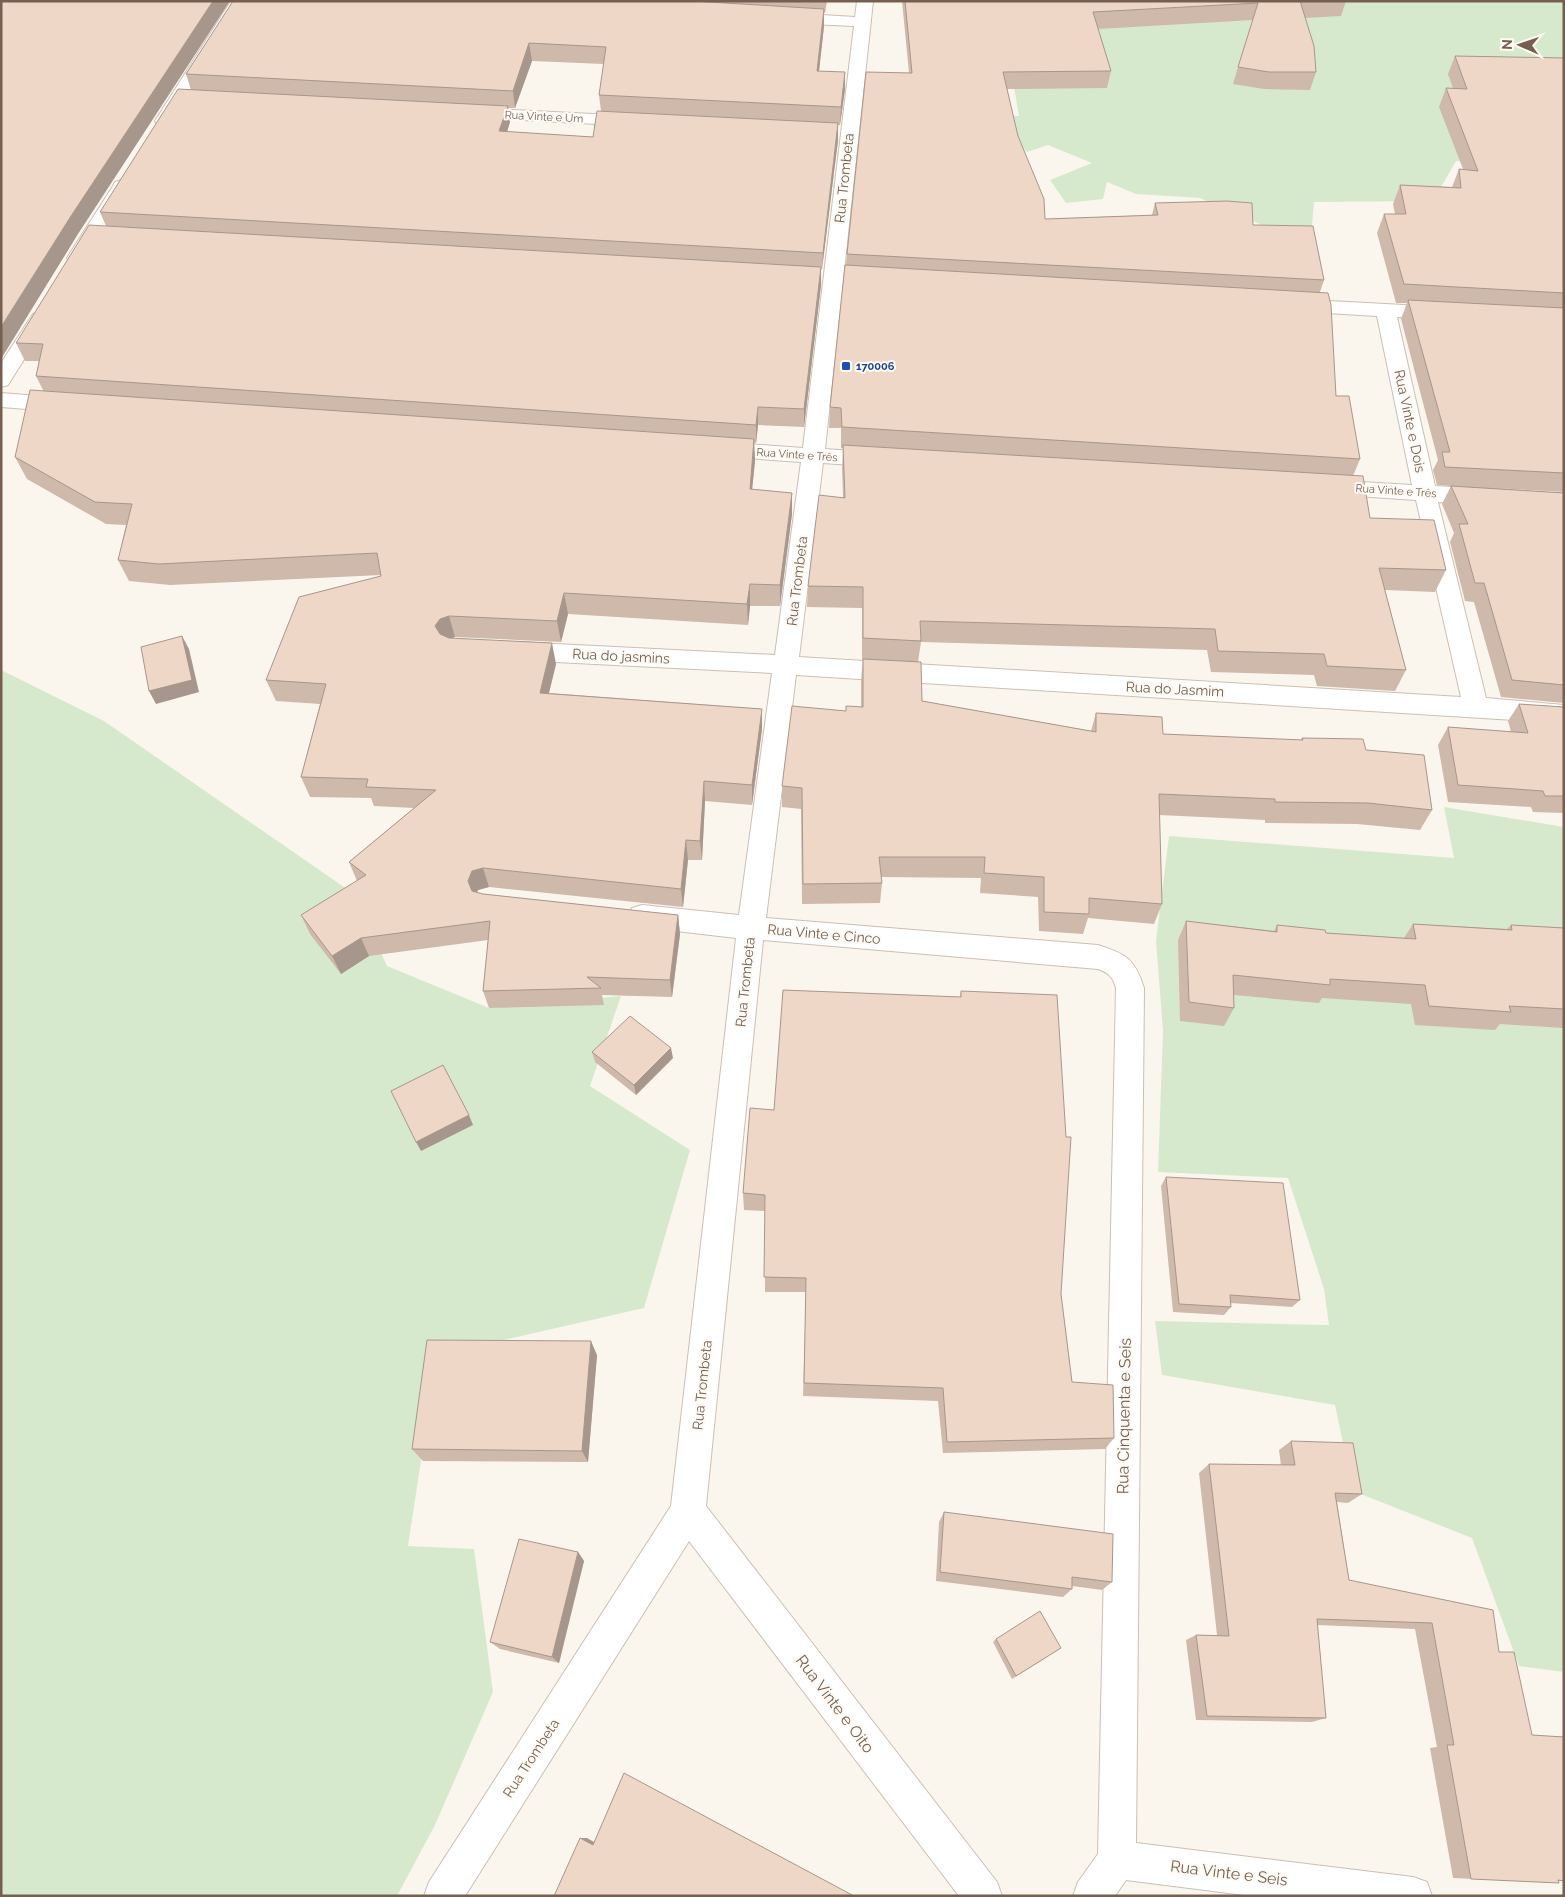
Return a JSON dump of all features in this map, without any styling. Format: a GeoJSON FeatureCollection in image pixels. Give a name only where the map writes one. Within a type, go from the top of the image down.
{"type":"FeatureCollection","features":[{"type":"Feature","properties":{"kind":"street"},"geometry":{"type":"LineString","coordinates":[[152,138],[239,1]]}},
{"type":"Feature","properties":{"kind":"street"},"geometry":{"type":"LineString","coordinates":[[773,17],[864,12]]}},
{"type":"Feature","properties":{"kind":"street","name":"Rua Trombeta"},"geometry":{"type":"LineString","coordinates":[[443,1896],[688,1511],[751,928],[813,456],[833,279],[840,132],[864,12]]}},
{"type":"Feature","properties":{"kind":"street"},"geometry":{"type":"LineString","coordinates":[[178,98],[198,99]]}},
{"type":"Feature","properties":{"kind":"street","name":"Rua Vinte e Um"},"geometry":{"type":"LineString","coordinates":[[455,112],[652,122]]}},
{"type":"Feature","properties":{"kind":"street"},"geometry":{"type":"LineString","coordinates":[[69,270],[132,171]]}},
{"type":"Feature","properties":{"kind":"street"},"geometry":{"type":"LineString","coordinates":[[90,235],[110,237]]}},
{"type":"Feature","properties":{"kind":"street"},"geometry":{"type":"LineString","coordinates":[[1,380],[48,304]]}},
{"type":"Feature","properties":{"kind":"street"},"geometry":{"type":"LineString","coordinates":[[1277,304],[1455,314]]}},
{"type":"Feature","properties":{"kind":"street","name":"Rua Vinte e Dois"},"geometry":{"type":"LineString","coordinates":[[1386,310],[1425,493],[1476,707]]}},
{"type":"Feature","properties":{"kind":"street"},"geometry":{"type":"LineString","coordinates":[[1,400],[80,406]]}},
{"type":"Feature","properties":{"kind":"street","name":"Rua Vinte e Três"},"geometry":{"type":"LineString","coordinates":[[704,448],[902,461]]}},
{"type":"Feature","properties":{"kind":"street","name":"Rua Vinte e Três"},"geometry":{"type":"LineString","coordinates":[[1307,486],[1504,498]]}},
{"type":"Feature","properties":{"kind":"street","name":"Rua do jasmins"},"geometry":{"type":"LineString","coordinates":[[494,650],[786,665]]}},
{"type":"Feature","properties":{"kind":"street","name":"Rua do Jasmim"},"geometry":{"type":"LineString","coordinates":[[786,665],[1564,714]]}},
{"type":"Feature","properties":{"kind":"street","name":"Rua Vinte e Cinco"},"geometry":{"type":"LineString","coordinates":[[615,914],[751,928],[1098,957],[1114,962],[1126,972]]}},
{"type":"Feature","properties":{"kind":"street","name":"Rua Cinquenta e Seis"},"geometry":{"type":"LineString","coordinates":[[1117,1860],[1130,988],[1126,972]]}},
{"type":"Feature","properties":{"kind":"street","name":"Rua Vinte e Oito"},"geometry":{"type":"LineString","coordinates":[[688,1511],[983,1896]]}},
{"type":"Feature","properties":{"kind":"street"},"geometry":{"type":"LineString","coordinates":[[1092,1896],[1117,1860]]}},
{"type":"Feature","properties":{"kind":"street","name":"Rua Vinte e Seis"},"geometry":{"type":"LineString","coordinates":[[1117,1860],[1413,1896]]}},
{"type":"Feature","properties":{"kind":"green space"},"geometry":{"type":"Polygon","coordinates":[[[1031,1],[1564,1],[1564,185],[1484,163],[1456,161],[1433,201],[1314,202],[1311,237],[1262,225],[1200,198],[1136,194],[1107,182],[1103,199],[1066,203],[1050,180],[1092,163],[1048,145],[1027,152],[1007,132],[938,117],[1019,116],[1002,19],[1031,1]]]}},
{"type":"Feature","properties":{"kind":"green space"},"geometry":{"type":"Polygon","coordinates":[[[1,670],[104,721],[354,894],[387,966],[489,1008],[621,996],[590,1086],[690,1150],[644,1308],[437,1355],[408,1546],[474,1549],[493,1692],[435,1825],[397,1896],[1,1896],[1,670]]]}},
{"type":"Feature","properties":{"kind":"green space"},"geometry":{"type":"Polygon","coordinates":[[[1444,807],[1564,827],[1564,1672],[1519,1666],[1472,1538],[1353,1491],[1335,1405],[1162,1375],[1155,1321],[1329,1325],[1324,1289],[1288,1178],[1158,1172],[1163,1031],[1156,941],[1169,836],[1454,858],[1444,807]]]}},
{"type":"Feature","properties":{"kind":"building"},"geometry":{"type":"Polygon","coordinates":[[[1,1],[213,1],[71,216],[1,327],[1,1]]]}},
{"type":"Feature","properties":{"kind":"building"},"geometry":{"type":"Polygon","coordinates":[[[233,1],[692,1],[824,9],[817,71],[845,72],[841,107],[599,95],[606,47],[529,43],[513,91],[186,74],[233,1]]]}},
{"type":"Feature","properties":{"kind":"building"},"geometry":{"type":"Polygon","coordinates":[[[905,1],[1300,1],[1314,46],[1316,72],[1269,72],[1238,67],[1258,3],[1093,12],[1111,71],[1003,72],[1018,136],[1044,199],[1045,219],[1158,215],[1155,203],[1227,201],[1252,203],[1253,225],[1313,226],[1324,280],[847,254],[866,72],[912,73],[905,1]]]}},
{"type":"Feature","properties":{"kind":"building"},"geometry":{"type":"Polygon","coordinates":[[[1455,56],[1564,58],[1564,293],[1404,284],[1384,214],[1406,214],[1400,185],[1461,188],[1459,169],[1478,171],[1446,88],[1467,89],[1455,56]]]}},
{"type":"Feature","properties":{"kind":"building"},"geometry":{"type":"Polygon","coordinates":[[[178,89],[508,106],[499,131],[593,137],[597,111],[838,123],[823,253],[100,212],[178,89]]]}},
{"type":"Feature","properties":{"kind":"building"},"geometry":{"type":"Polygon","coordinates":[[[89,225],[821,267],[804,409],[758,407],[756,425],[36,376],[43,344],[16,343],[89,225]]]}},
{"type":"Feature","properties":{"kind":"building"},"geometry":{"type":"Polygon","coordinates":[[[845,265],[1328,293],[1331,305],[1336,396],[1349,396],[1360,459],[842,427],[841,408],[830,407],[845,265]]]}},
{"type":"Feature","properties":{"kind":"building"},"geometry":{"type":"Polygon","coordinates":[[[1408,300],[1564,308],[1564,473],[1445,467],[1442,452],[1450,452],[1408,300]]]}},
{"type":"Feature","properties":{"kind":"building"},"geometry":{"type":"Polygon","coordinates":[[[30,390],[754,439],[750,489],[792,493],[780,585],[750,584],[747,604],[564,593],[557,621],[449,616],[440,619],[435,626],[440,634],[449,638],[552,643],[540,693],[762,709],[752,785],[704,781],[700,841],[686,840],[681,889],[483,868],[472,871],[468,881],[472,891],[483,894],[678,915],[670,980],[587,977],[601,988],[483,991],[490,921],[361,938],[332,956],[301,915],[366,875],[349,862],[436,790],[366,787],[368,779],[301,777],[326,684],[266,680],[299,597],[381,576],[377,553],[159,564],[118,560],[132,504],[95,502],[15,457],[30,390]]]}},
{"type":"Feature","properties":{"kind":"building"},"geometry":{"type":"Polygon","coordinates":[[[843,445],[1363,476],[1370,518],[1434,520],[1446,570],[1379,568],[1406,670],[1327,666],[1324,654],[1218,651],[1215,629],[920,621],[921,641],[863,638],[863,587],[808,586],[819,495],[845,498],[843,445]]]}},
{"type":"Feature","properties":{"kind":"building"},"geometry":{"type":"Polygon","coordinates":[[[1451,486],[1564,493],[1564,685],[1512,680],[1484,583],[1475,583],[1459,524],[1468,524],[1451,486]]]}},
{"type":"Feature","properties":{"kind":"building"},"geometry":{"type":"Polygon","coordinates":[[[182,636],[192,680],[149,691],[141,647],[182,636]]]}},
{"type":"Feature","properties":{"kind":"building"},"geometry":{"type":"Polygon","coordinates":[[[863,659],[921,662],[922,701],[1096,732],[1096,713],[1162,717],[1163,734],[1303,740],[1302,738],[1363,739],[1366,750],[1424,755],[1432,810],[1368,803],[1275,802],[1275,799],[1159,794],[1162,904],[1089,898],[1089,914],[1044,912],[1044,877],[984,873],[985,857],[879,857],[882,883],[803,884],[802,788],[782,786],[792,706],[846,711],[846,706],[863,707],[863,659]]]}},
{"type":"Feature","properties":{"kind":"building"},"geometry":{"type":"Polygon","coordinates":[[[1519,704],[1564,707],[1564,796],[1545,796],[1543,791],[1458,785],[1448,727],[1528,733],[1519,704]]]}},
{"type":"Feature","properties":{"kind":"building"},"geometry":{"type":"Polygon","coordinates":[[[1186,921],[1277,932],[1277,925],[1325,930],[1326,933],[1416,939],[1413,924],[1512,930],[1511,925],[1564,928],[1564,1009],[1509,1006],[1511,1012],[1429,1006],[1425,985],[1330,979],[1330,985],[1233,975],[1234,1008],[1189,1002],[1186,921]]]}},
{"type":"Feature","properties":{"kind":"building"},"geometry":{"type":"Polygon","coordinates":[[[783,990],[961,997],[961,991],[1057,995],[1066,1137],[1071,1137],[1061,1294],[1072,1382],[1113,1385],[1114,1438],[947,1442],[943,1388],[804,1383],[806,1278],[764,1277],[765,1195],[743,1193],[750,1108],[774,1110],[783,990]]]}},
{"type":"Feature","properties":{"kind":"building"},"geometry":{"type":"Polygon","coordinates":[[[630,1016],[671,1048],[634,1085],[592,1052],[630,1016]]]}},
{"type":"Feature","properties":{"kind":"building"},"geometry":{"type":"Polygon","coordinates":[[[443,1065],[469,1115],[416,1142],[391,1091],[443,1065]]]}},
{"type":"Feature","properties":{"kind":"building"},"geometry":{"type":"Polygon","coordinates":[[[1166,1177],[1283,1183],[1300,1300],[1230,1295],[1231,1307],[1179,1304],[1166,1177]]]}},
{"type":"Feature","properties":{"kind":"building"},"geometry":{"type":"Polygon","coordinates":[[[427,1340],[591,1341],[582,1451],[412,1449],[427,1340]]]}},
{"type":"Feature","properties":{"kind":"building"},"geometry":{"type":"Polygon","coordinates":[[[1291,1441],[1353,1443],[1362,1494],[1335,1493],[1349,1580],[1493,1610],[1499,1652],[1514,1652],[1532,1735],[1564,1737],[1564,1881],[1558,1880],[1559,1883],[1471,1879],[1447,1745],[1454,1745],[1432,1623],[1317,1619],[1326,1718],[1207,1716],[1196,1635],[1229,1636],[1209,1464],[1295,1465],[1291,1441]]]}},
{"type":"Feature","properties":{"kind":"building"},"geometry":{"type":"Polygon","coordinates":[[[944,1512],[1113,1534],[1112,1582],[1072,1577],[1072,1589],[940,1572],[944,1512]]]}},
{"type":"Feature","properties":{"kind":"building"},"geometry":{"type":"Polygon","coordinates":[[[519,1539],[578,1552],[552,1657],[490,1642],[519,1539]]]}},
{"type":"Feature","properties":{"kind":"building"},"geometry":{"type":"Polygon","coordinates":[[[1040,1611],[1061,1648],[1016,1676],[996,1639],[1040,1611]]]}},
{"type":"Feature","properties":{"kind":"building"},"geometry":{"type":"Polygon","coordinates":[[[624,1773],[854,1896],[554,1896],[580,1838],[593,1845],[624,1773]]]}},
{"type":"Feature","properties":{"kind":"place","name":"170006"},"geometry":{"type":"Point","coordinates":[846,366]}}]}
